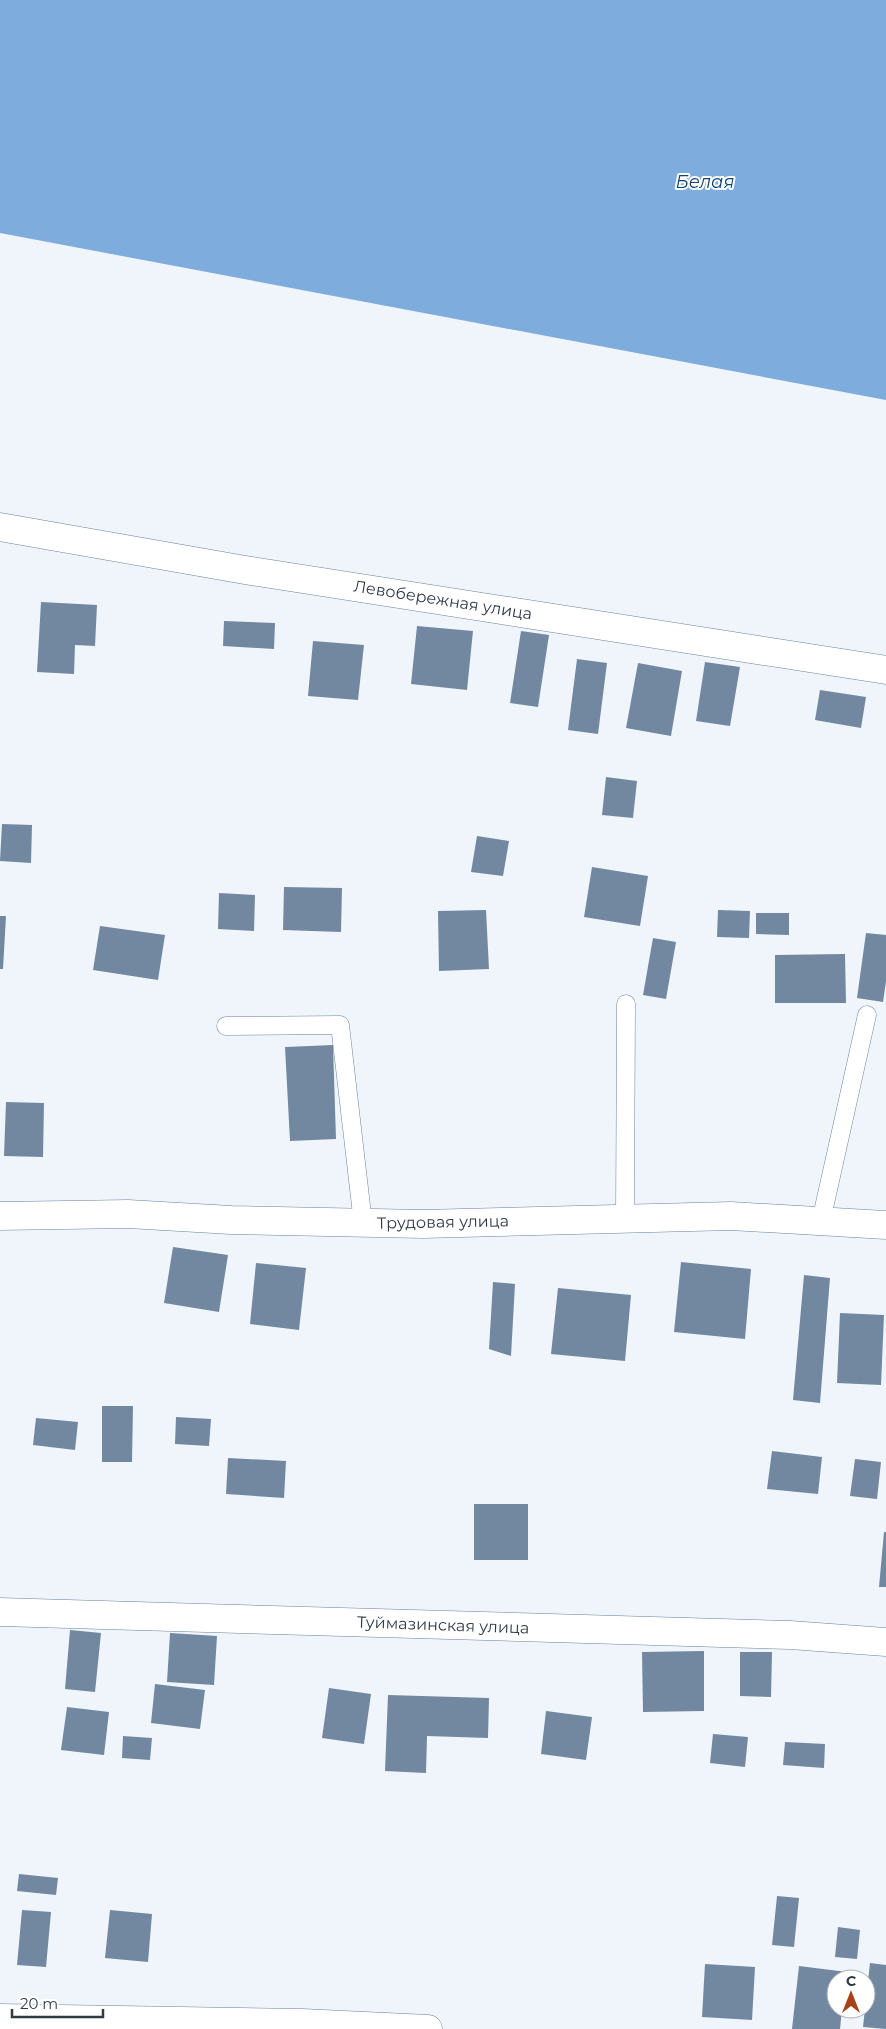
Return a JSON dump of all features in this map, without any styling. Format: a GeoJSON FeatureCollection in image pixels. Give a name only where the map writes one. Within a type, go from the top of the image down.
{"type":"FeatureCollection","features":[{"type":"Feature","properties":{"kind":"street","name":"Левобережная улица"},"geometry":{"type":"LineString","coordinates":[[0,527],[245,570],[886,670]]}},
{"type":"Feature","properties":{"kind":"street","name":"Трудовая улица"},"geometry":{"type":"LineString","coordinates":[[0,1216],[128,1214],[231,1220],[423,1224],[731,1216],[886,1224]]}},
{"type":"Feature","properties":{"kind":"street","name":"Туймазинская улица"},"geometry":{"type":"LineString","coordinates":[[0,1612],[780,1635],[886,1642]]}},
{"type":"Feature","properties":{"kind":"street"},"geometry":{"type":"LineString","coordinates":[[0,2018],[302,2023],[428,2029]]}},
{"type":"Feature","properties":{"kind":"lane"},"geometry":{"type":"LineString","coordinates":[[625,1219],[626,1004]]}},
{"type":"Feature","properties":{"kind":"lane"},"geometry":{"type":"LineString","coordinates":[[821,1221],[867,1016]]}},
{"type":"Feature","properties":{"kind":"lane"},"geometry":{"type":"LineString","coordinates":[[226,1026],[340,1025],[363,1223]]}},
{"type":"Feature","properties":{"kind":"water","name":"Белая"},"geometry":{"type":"Polygon","coordinates":[[[0,0],[886,0],[886,400],[0,233],[0,0]]]}},
{"type":"Feature","properties":{"kind":"building"},"geometry":{"type":"Polygon","coordinates":[[[41,602],[97,605],[95,646],[75,645],[74,674],[37,672],[41,602]]]}},
{"type":"Feature","properties":{"kind":"building"},"geometry":{"type":"Polygon","coordinates":[[[224,621],[275,623],[274,649],[223,646],[224,621]]]}},
{"type":"Feature","properties":{"kind":"building"},"geometry":{"type":"Polygon","coordinates":[[[417,626],[473,631],[467,690],[411,684],[417,626]]]}},
{"type":"Feature","properties":{"kind":"building"},"geometry":{"type":"Polygon","coordinates":[[[521,631],[549,635],[538,707],[510,703],[521,631]]]}},
{"type":"Feature","properties":{"kind":"building"},"geometry":{"type":"Polygon","coordinates":[[[313,641],[364,645],[358,700],[308,696],[313,641]]]}},
{"type":"Feature","properties":{"kind":"building"},"geometry":{"type":"Polygon","coordinates":[[[577,659],[607,663],[598,734],[568,730],[577,659]]]}},
{"type":"Feature","properties":{"kind":"building"},"geometry":{"type":"Polygon","coordinates":[[[705,662],[740,667],[730,726],[696,721],[705,662]]]}},
{"type":"Feature","properties":{"kind":"building"},"geometry":{"type":"Polygon","coordinates":[[[638,663],[682,671],[671,736],[626,728],[638,663]]]}},
{"type":"Feature","properties":{"kind":"building"},"geometry":{"type":"Polygon","coordinates":[[[820,690],[866,697],[861,728],[815,720],[820,690]]]}},
{"type":"Feature","properties":{"kind":"building"},"geometry":{"type":"Polygon","coordinates":[[[606,777],[637,781],[633,818],[602,815],[606,777]]]}},
{"type":"Feature","properties":{"kind":"building"},"geometry":{"type":"Polygon","coordinates":[[[2,824],[32,825],[31,863],[0,861],[2,824]]]}},
{"type":"Feature","properties":{"kind":"building"},"geometry":{"type":"Polygon","coordinates":[[[477,836],[509,841],[503,876],[471,872],[477,836]]]}},
{"type":"Feature","properties":{"kind":"building"},"geometry":{"type":"Polygon","coordinates":[[[592,867],[648,876],[640,926],[584,917],[592,867]]]}},
{"type":"Feature","properties":{"kind":"building"},"geometry":{"type":"Polygon","coordinates":[[[284,887],[342,888],[341,932],[283,930],[284,887]]]}},
{"type":"Feature","properties":{"kind":"building"},"geometry":{"type":"Polygon","coordinates":[[[219,893],[255,895],[254,931],[218,929],[219,893]]]}},
{"type":"Feature","properties":{"kind":"building"},"geometry":{"type":"Polygon","coordinates":[[[486,910],[489,969],[439,971],[438,911],[486,910]]]}},
{"type":"Feature","properties":{"kind":"building"},"geometry":{"type":"Polygon","coordinates":[[[718,910],[750,911],[749,938],[717,937],[718,910]]]}},
{"type":"Feature","properties":{"kind":"building"},"geometry":{"type":"Polygon","coordinates":[[[756,913],[789,913],[789,935],[756,934],[756,913]]]}},
{"type":"Feature","properties":{"kind":"building"},"geometry":{"type":"Polygon","coordinates":[[[0,916],[6,916],[3,969],[0,969],[0,916]]]}},
{"type":"Feature","properties":{"kind":"building"},"geometry":{"type":"Polygon","coordinates":[[[100,926],[165,935],[158,980],[93,970],[100,926]]]}},
{"type":"Feature","properties":{"kind":"building"},"geometry":{"type":"Polygon","coordinates":[[[866,933],[886,935],[886,981],[883,1002],[857,998],[866,933]]]}},
{"type":"Feature","properties":{"kind":"building"},"geometry":{"type":"Polygon","coordinates":[[[653,938],[676,942],[666,999],[643,995],[653,938]]]}},
{"type":"Feature","properties":{"kind":"building"},"geometry":{"type":"Polygon","coordinates":[[[845,954],[846,1003],[775,1003],[775,955],[845,954]]]}},
{"type":"Feature","properties":{"kind":"building"},"geometry":{"type":"Polygon","coordinates":[[[333,1045],[336,1139],[290,1141],[285,1047],[333,1045]]]}},
{"type":"Feature","properties":{"kind":"building"},"geometry":{"type":"Polygon","coordinates":[[[6,1102],[44,1103],[43,1157],[4,1156],[6,1102]]]}},
{"type":"Feature","properties":{"kind":"building"},"geometry":{"type":"Polygon","coordinates":[[[173,1247],[228,1255],[219,1312],[164,1303],[173,1247]]]}},
{"type":"Feature","properties":{"kind":"building"},"geometry":{"type":"Polygon","coordinates":[[[681,1262],[751,1269],[745,1339],[674,1332],[681,1262]]]}},
{"type":"Feature","properties":{"kind":"building"},"geometry":{"type":"Polygon","coordinates":[[[256,1263],[306,1268],[299,1330],[250,1324],[256,1263]]]}},
{"type":"Feature","properties":{"kind":"building"},"geometry":{"type":"Polygon","coordinates":[[[804,1275],[830,1278],[820,1403],[793,1400],[804,1275]]]}},
{"type":"Feature","properties":{"kind":"building"},"geometry":{"type":"Polygon","coordinates":[[[493,1282],[515,1284],[511,1356],[489,1349],[493,1282]]]}},
{"type":"Feature","properties":{"kind":"building"},"geometry":{"type":"Polygon","coordinates":[[[558,1288],[631,1295],[625,1361],[551,1354],[558,1288]]]}},
{"type":"Feature","properties":{"kind":"building"},"geometry":{"type":"Polygon","coordinates":[[[840,1313],[884,1315],[881,1385],[837,1383],[840,1313]]]}},
{"type":"Feature","properties":{"kind":"building"},"geometry":{"type":"Polygon","coordinates":[[[102,1406],[133,1406],[132,1462],[102,1462],[102,1406]]]}},
{"type":"Feature","properties":{"kind":"building"},"geometry":{"type":"Polygon","coordinates":[[[176,1417],[211,1419],[209,1446],[175,1444],[176,1417]]]}},
{"type":"Feature","properties":{"kind":"building"},"geometry":{"type":"Polygon","coordinates":[[[36,1418],[78,1422],[75,1450],[33,1445],[36,1418]]]}},
{"type":"Feature","properties":{"kind":"building"},"geometry":{"type":"Polygon","coordinates":[[[772,1451],[822,1457],[818,1494],[767,1489],[772,1451]]]}},
{"type":"Feature","properties":{"kind":"building"},"geometry":{"type":"Polygon","coordinates":[[[228,1458],[286,1461],[284,1498],[226,1494],[228,1458]]]}},
{"type":"Feature","properties":{"kind":"building"},"geometry":{"type":"Polygon","coordinates":[[[855,1459],[881,1462],[877,1499],[850,1496],[855,1459]]]}},
{"type":"Feature","properties":{"kind":"building"},"geometry":{"type":"Polygon","coordinates":[[[474,1504],[528,1504],[528,1560],[474,1560],[474,1504]]]}},
{"type":"Feature","properties":{"kind":"building"},"geometry":{"type":"Polygon","coordinates":[[[884,1532],[886,1532],[886,1587],[879,1587],[884,1532]]]}},
{"type":"Feature","properties":{"kind":"building"},"geometry":{"type":"Polygon","coordinates":[[[70,1630],[101,1633],[95,1692],[65,1689],[70,1630]]]}},
{"type":"Feature","properties":{"kind":"building"},"geometry":{"type":"Polygon","coordinates":[[[170,1633],[217,1636],[214,1685],[167,1682],[170,1633]]]}},
{"type":"Feature","properties":{"kind":"building"},"geometry":{"type":"Polygon","coordinates":[[[704,1651],[704,1711],[643,1712],[642,1652],[704,1651]]]}},
{"type":"Feature","properties":{"kind":"building"},"geometry":{"type":"Polygon","coordinates":[[[740,1652],[772,1652],[771,1697],[740,1696],[740,1652]]]}},
{"type":"Feature","properties":{"kind":"building"},"geometry":{"type":"Polygon","coordinates":[[[155,1684],[205,1690],[200,1729],[151,1723],[155,1684]]]}},
{"type":"Feature","properties":{"kind":"building"},"geometry":{"type":"Polygon","coordinates":[[[329,1688],[371,1694],[364,1744],[322,1738],[329,1688]]]}},
{"type":"Feature","properties":{"kind":"building"},"geometry":{"type":"Polygon","coordinates":[[[388,1695],[489,1698],[488,1738],[427,1736],[426,1773],[385,1771],[388,1695]]]}},
{"type":"Feature","properties":{"kind":"building"},"geometry":{"type":"Polygon","coordinates":[[[67,1707],[109,1712],[104,1755],[61,1750],[67,1707]]]}},
{"type":"Feature","properties":{"kind":"building"},"geometry":{"type":"Polygon","coordinates":[[[546,1711],[592,1717],[586,1760],[541,1754],[546,1711]]]}},
{"type":"Feature","properties":{"kind":"building"},"geometry":{"type":"Polygon","coordinates":[[[713,1734],[748,1737],[745,1767],[710,1763],[713,1734]]]}},
{"type":"Feature","properties":{"kind":"building"},"geometry":{"type":"Polygon","coordinates":[[[123,1736],[152,1738],[150,1760],[122,1758],[123,1736]]]}},
{"type":"Feature","properties":{"kind":"building"},"geometry":{"type":"Polygon","coordinates":[[[785,1742],[825,1744],[824,1768],[783,1765],[785,1742]]]}},
{"type":"Feature","properties":{"kind":"building"},"geometry":{"type":"Polygon","coordinates":[[[19,1874],[58,1878],[56,1895],[17,1891],[19,1874]]]}},
{"type":"Feature","properties":{"kind":"building"},"geometry":{"type":"Polygon","coordinates":[[[777,1896],[799,1898],[794,1947],[772,1945],[777,1896]]]}},
{"type":"Feature","properties":{"kind":"building"},"geometry":{"type":"Polygon","coordinates":[[[22,1910],[51,1912],[46,1967],[17,1965],[22,1910]]]}},
{"type":"Feature","properties":{"kind":"building"},"geometry":{"type":"Polygon","coordinates":[[[110,1910],[152,1914],[148,1962],[105,1958],[110,1910]]]}},
{"type":"Feature","properties":{"kind":"building"},"geometry":{"type":"Polygon","coordinates":[[[838,1927],[860,1930],[857,1959],[835,1957],[838,1927]]]}},
{"type":"Feature","properties":{"kind":"building"},"geometry":{"type":"Polygon","coordinates":[[[870,1963],[886,1965],[886,2029],[863,2027],[864,2019],[876,2019],[876,1969],[869,1969],[870,1963]]]}},
{"type":"Feature","properties":{"kind":"building"},"geometry":{"type":"Polygon","coordinates":[[[705,1964],[755,1967],[752,2020],[702,2017],[705,1964]]]}},
{"type":"Feature","properties":{"kind":"building"},"geometry":{"type":"Polygon","coordinates":[[[799,1966],[826,1969],[826,2019],[841,2019],[840,2029],[792,2029],[799,1966]]]}}]}
